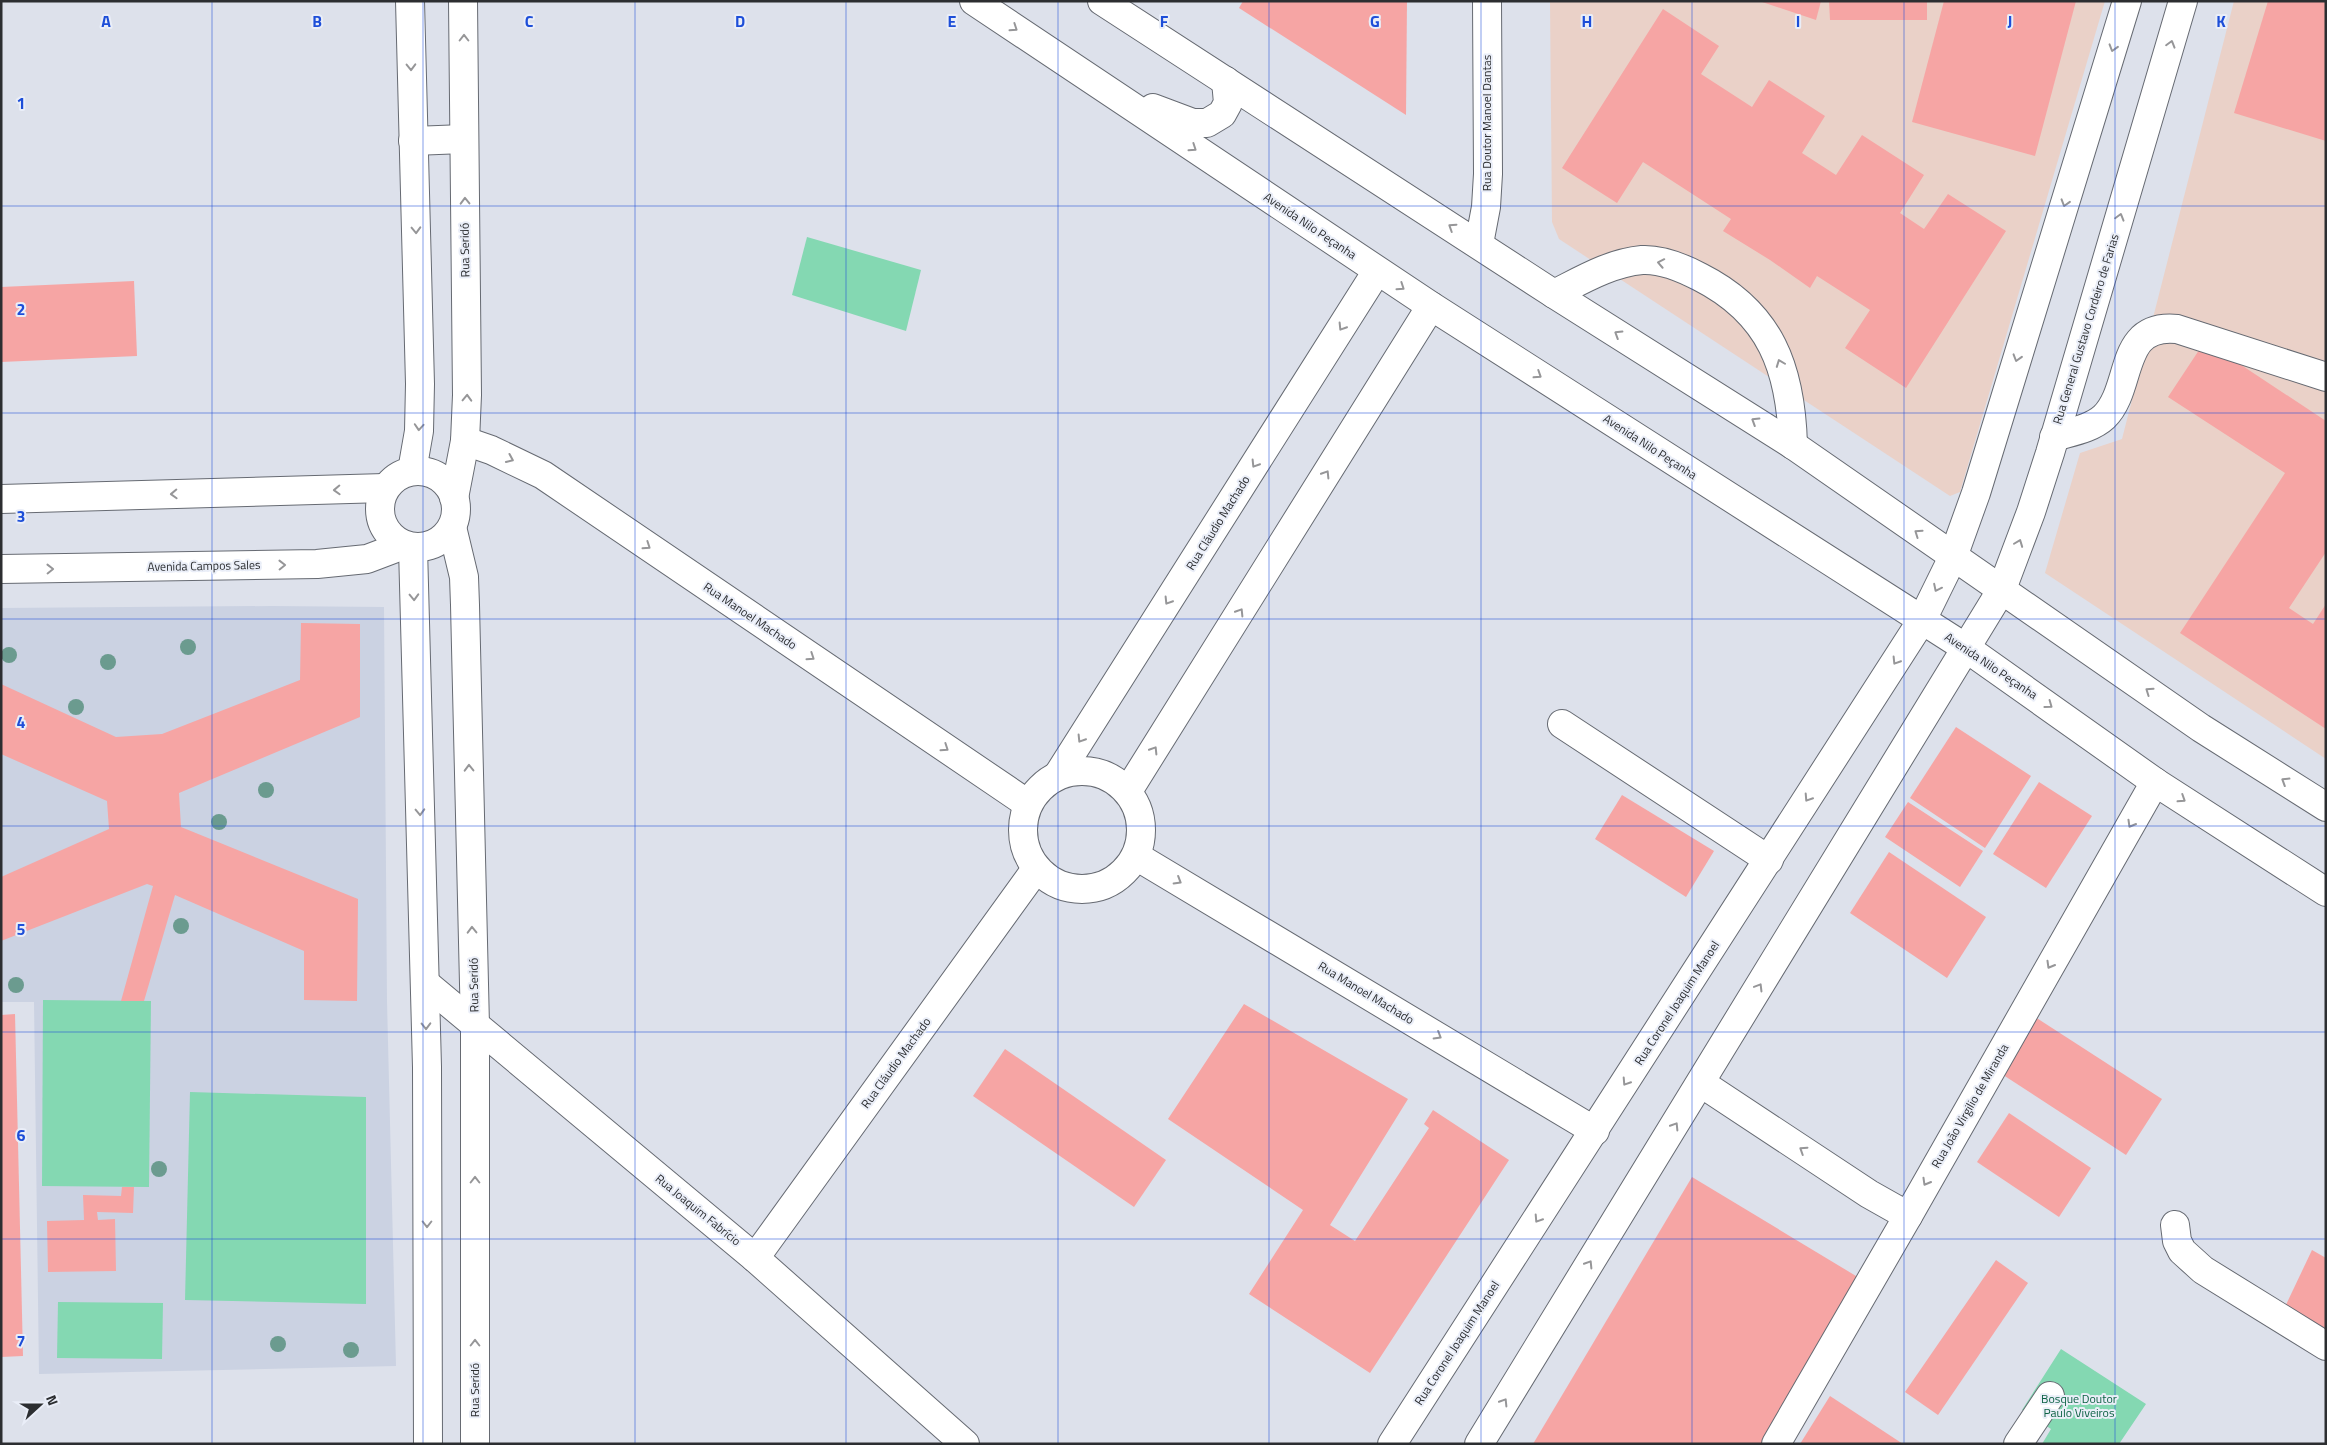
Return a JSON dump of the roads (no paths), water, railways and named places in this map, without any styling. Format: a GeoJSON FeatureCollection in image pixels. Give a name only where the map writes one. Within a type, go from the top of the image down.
{"type":"FeatureCollection","features":[{"type":"Feature","properties":{"kind":"street"},"geometry":{"type":"LineString","coordinates":[[410,1],[420,384],[419,431],[412,471]]}},
{"type":"Feature","properties":{"kind":"street","name":"Rua Seridó"},"geometry":{"type":"LineString","coordinates":[[454,498],[465,442],[467,395],[463,1]]}},
{"type":"Feature","properties":{"kind":"street","name":"Avenida Nilo Peçanha"},"geometry":{"type":"LineString","coordinates":[[974,1],[1431,306],[1966,648],[2155,782],[2326,892]]}},
{"type":"Feature","properties":{"kind":"street"},"geometry":{"type":"LineString","coordinates":[[1102,1],[1480,244],[1554,294],[1793,445],[2201,728],[2326,807]]}},
{"type":"Feature","properties":{"kind":"street","name":"Rua Doutor Manoel Dantas"},"geometry":{"type":"LineString","coordinates":[[1480,244],[1485,216],[1488,174],[1487,1]]}},
{"type":"Feature","properties":{"kind":"street"},"geometry":{"type":"LineString","coordinates":[[1953,556],[1979,483],[2128,1]]}},
{"type":"Feature","properties":{"kind":"street","name":"Rua General Gustavo Cordeiro de Farias"},"geometry":{"type":"LineString","coordinates":[[1966,648],[2002,589],[2031,512],[2184,1]]}},
{"type":"Feature","properties":{"kind":"street"},"geometry":{"type":"LineString","coordinates":[[1057,57],[1140,104],[1197,124],[1207,123],[1222,114],[1228,103],[1226,81]]}},
{"type":"Feature","properties":{"kind":"street"},"geometry":{"type":"LineString","coordinates":[[413,141],[464,139]]}},
{"type":"Feature","properties":{"kind":"street"},"geometry":{"type":"LineString","coordinates":[[1554,294],[1593,274],[1621,264],[1644,260],[1666,263],[1688,271],[1717,286],[1742,304],[1762,328],[1776,352],[1787,382],[1793,445]]}},
{"type":"Feature","properties":{"kind":"street","name":"Rua Cláudio Machado"},"geometry":{"type":"LineString","coordinates":[[1058,775],[1377,270]]}},
{"type":"Feature","properties":{"kind":"street"},"geometry":{"type":"LineString","coordinates":[[1128,791],[1431,306]]}},
{"type":"Feature","properties":{"kind":"street"},"geometry":{"type":"LineString","coordinates":[[2054,437],[2102,419],[2111,409],[2116,398],[2131,353],[2144,335],[2154,330],[2177,329],[2326,378]]}},
{"type":"Feature","properties":{"kind":"street","name":"Rua Manoel Machado"},"geometry":{"type":"LineString","coordinates":[[465,442],[491,450],[543,475],[1028,804]]}},
{"type":"Feature","properties":{"kind":"street"},"geometry":{"type":"LineString","coordinates":[[412,471],[434,474],[444,481],[454,498],[456,508],[452,528],[431,546],[408,547],[389,534],[380,517],[381,498],[385,488],[402,474],[412,471]]}},
{"type":"Feature","properties":{"kind":"street"},"geometry":{"type":"LineString","coordinates":[[1,499],[385,488]]}},
{"type":"Feature","properties":{"kind":"street","name":"Rua Seridó"},"geometry":{"type":"LineString","coordinates":[[452,528],[464,577],[465,596],[475,1026],[475,1444]]}},
{"type":"Feature","properties":{"kind":"street"},"geometry":{"type":"LineString","coordinates":[[408,547],[425,984],[428,1444]]}},
{"type":"Feature","properties":{"kind":"street","name":"Avenida Campos Sales"},"geometry":{"type":"LineString","coordinates":[[1,570],[317,564],[367,559],[408,547]]}},
{"type":"Feature","properties":{"kind":"street","name":"Rua Coronel Joaquim Manoel"},"geometry":{"type":"LineString","coordinates":[[1392,1444],[1922,620],[1953,556]]}},
{"type":"Feature","properties":{"kind":"street"},"geometry":{"type":"LineString","coordinates":[[1479,1444],[1966,648]]}},
{"type":"Feature","properties":{"kind":"street"},"geometry":{"type":"LineString","coordinates":[[1562,724],[1769,860]]}},
{"type":"Feature","properties":{"kind":"street"},"geometry":{"type":"LineString","coordinates":[[1080,770],[1101,774],[1115,780],[1128,791],[1136,806],[1141,823],[1141,840],[1136,856],[1121,876],[1100,888],[1076,890],[1053,883],[1036,868],[1025,849],[1022,826],[1028,804],[1040,786],[1058,775],[1080,770]]}},
{"type":"Feature","properties":{"kind":"street","name":"Rua João Virgilio de Miranda"},"geometry":{"type":"LineString","coordinates":[[1776,1444],[2155,782]]}},
{"type":"Feature","properties":{"kind":"street","name":"Rua Manoel Machado"},"geometry":{"type":"LineString","coordinates":[[1136,856],[1595,1130]]}},
{"type":"Feature","properties":{"kind":"street","name":"Rua Cláudio Machado"},"geometry":{"type":"LineString","coordinates":[[756,1258],[1036,868]]}},
{"type":"Feature","properties":{"kind":"street","name":"Rua Joaquim Fabrício"},"geometry":{"type":"LineString","coordinates":[[425,984],[756,1258],[964,1444]]}},
{"type":"Feature","properties":{"kind":"street"},"geometry":{"type":"LineString","coordinates":[[1701,1083],[1869,1194],[1908,1216]]}},
{"type":"Feature","properties":{"kind":"street"},"geometry":{"type":"LineString","coordinates":[[2175,1225],[2177,1241],[2182,1251],[2203,1270],[2326,1346]]}},
{"type":"Feature","properties":{"kind":"street"},"geometry":{"type":"LineString","coordinates":[[2018,1444],[2050,1396]]}},
{"type":"Feature","properties":{"kind":"park label","name":"Bosque Doutor Paulo Viveiros"},"geometry":{"type":"Point","coordinates":[2079,1406]}}]}
